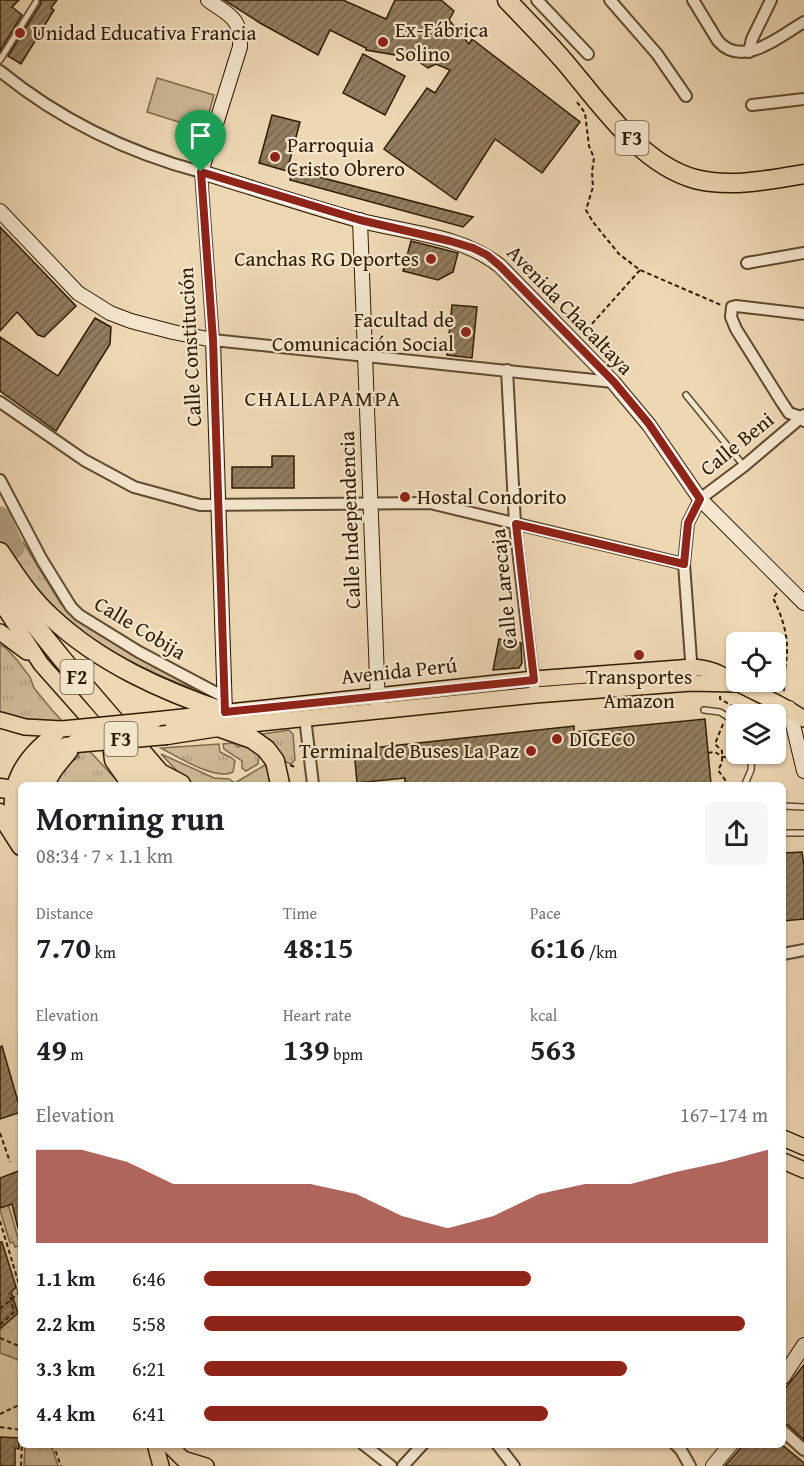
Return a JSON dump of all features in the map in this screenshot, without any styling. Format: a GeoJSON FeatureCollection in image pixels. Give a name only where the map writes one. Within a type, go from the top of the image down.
{"type":"FeatureCollection","features":[{"type":"Feature","properties":{"kind":"highway","name":"F3"},"geometry":{"type":"LineString","coordinates":[[507,0],[564,61],[600,105],[662,165],[695,179],[718,183],[747,182],[804,174]]}},
{"type":"Feature","properties":{"kind":"highway"},"geometry":{"type":"LineString","coordinates":[[0,552],[33,597],[52,618],[90,648],[140,678],[222,712],[246,736],[261,744],[275,761],[280,782]]}},
{"type":"Feature","properties":{"kind":"highway","name":"F2"},"geometry":{"type":"LineString","coordinates":[[0,577],[50,646],[161,781]]}},
{"type":"Feature","properties":{"kind":"highway","name":"Avenida Perú"},"geometry":{"type":"LineString","coordinates":[[74,744],[167,735],[222,712]]}},
{"type":"Feature","properties":{"kind":"highway","name":"F3"},"geometry":{"type":"LineString","coordinates":[[32,782],[39,767],[50,753],[74,744]]}},
{"type":"Feature","properties":{"kind":"highway"},"geometry":{"type":"LineString","coordinates":[[47,782],[54,767],[66,756],[74,744]]}},
{"type":"Feature","properties":{"kind":"highway","name":"F2"},"geometry":{"type":"LineString","coordinates":[[112,744],[114,760],[130,782]]}},
{"type":"Feature","properties":{"kind":"highway"},"geometry":{"type":"LineString","coordinates":[[0,813],[18,841]]}},
{"type":"Feature","properties":{"kind":"main road","name":"F2"},"geometry":{"type":"LineString","coordinates":[[0,601],[41,664],[112,744]]}},
{"type":"Feature","properties":{"kind":"main road"},"geometry":{"type":"LineString","coordinates":[[0,632],[41,664]]}},
{"type":"Feature","properties":{"kind":"main road","name":"Avenida Perú"},"geometry":{"type":"LineString","coordinates":[[0,720],[26,727],[62,729],[222,712],[304,711],[378,703],[534,680],[693,667],[708,668],[726,676]]}},
{"type":"Feature","properties":{"kind":"main road","name":"Avenida Perú"},"geometry":{"type":"LineString","coordinates":[[378,703],[535,695],[691,683],[726,684]]}},
{"type":"Feature","properties":{"kind":"main road","name":"Avenida Perú"},"geometry":{"type":"LineString","coordinates":[[755,692],[789,708],[804,719]]}},
{"type":"Feature","properties":{"kind":"main road"},"geometry":{"type":"LineString","coordinates":[[18,833],[12,820],[11,790],[27,758],[36,748],[62,729]]}},
{"type":"Feature","properties":{"kind":"main road"},"geometry":{"type":"LineString","coordinates":[[112,744],[161,781]]}},
{"type":"Feature","properties":{"kind":"main road"},"geometry":{"type":"LineString","coordinates":[[786,1139],[804,1147]]}},
{"type":"Feature","properties":{"kind":"main road"},"geometry":{"type":"LineString","coordinates":[[786,1162],[804,1170]]}},
{"type":"Feature","properties":{"kind":"main road"},"geometry":{"type":"LineString","coordinates":[[156,1448],[161,1466]]}},
{"type":"Feature","properties":{"kind":"main road"},"geometry":{"type":"LineString","coordinates":[[172,1448],[183,1459],[206,1466]]}},
{"type":"Feature","properties":{"kind":"street","name":"Calle Constitución"},"geometry":{"type":"LineString","coordinates":[[208,0],[236,20],[241,31],[240,47],[201,172],[213,340],[222,712]]}},
{"type":"Feature","properties":{"kind":"street"},"geometry":{"type":"LineString","coordinates":[[537,0],[588,54]]}},
{"type":"Feature","properties":{"kind":"street"},"geometry":{"type":"LineString","coordinates":[[610,0],[657,54],[686,96]]}},
{"type":"Feature","properties":{"kind":"street"},"geometry":{"type":"LineString","coordinates":[[693,0],[722,46],[737,52],[749,52],[804,22]]}},
{"type":"Feature","properties":{"kind":"street"},"geometry":{"type":"LineString","coordinates":[[749,52],[752,39],[771,0]]}},
{"type":"Feature","properties":{"kind":"street","name":"Avenida Chacaltaya"},"geometry":{"type":"LineString","coordinates":[[0,72],[48,107],[106,139],[158,159],[360,220],[450,241],[487,255],[614,382],[649,424],[700,499],[804,603]]}},
{"type":"Feature","properties":{"kind":"street"},"geometry":{"type":"LineString","coordinates":[[752,105],[804,99]]}},
{"type":"Feature","properties":{"kind":"street"},"geometry":{"type":"LineString","coordinates":[[0,211],[78,293],[110,313],[131,321],[213,340],[614,382]]}},
{"type":"Feature","properties":{"kind":"street","name":"Calle Independencia"},"geometry":{"type":"LineString","coordinates":[[360,220],[378,703]]}},
{"type":"Feature","properties":{"kind":"street"},"geometry":{"type":"LineString","coordinates":[[747,262],[804,253]]}},
{"type":"Feature","properties":{"kind":"street"},"geometry":{"type":"LineString","coordinates":[[803,418],[789,413],[780,401],[736,329],[731,316],[732,307],[804,314]]}},
{"type":"Feature","properties":{"kind":"street","name":"Calle Larecaja"},"geometry":{"type":"LineString","coordinates":[[507,370],[516,524],[535,695]]}},
{"type":"Feature","properties":{"kind":"street"},"geometry":{"type":"LineString","coordinates":[[0,402],[84,460],[134,487],[200,505],[430,502],[684,564]]}},
{"type":"Feature","properties":{"kind":"street","name":"Calle Beni"},"geometry":{"type":"LineString","coordinates":[[691,683],[693,667],[684,564],[688,523],[700,499],[803,418]]}},
{"type":"Feature","properties":{"kind":"street","name":"Calle Cobija"},"geometry":{"type":"LineString","coordinates":[[0,480],[42,560],[71,607],[79,615],[140,652],[222,712]]}},
{"type":"Feature","properties":{"kind":"street"},"geometry":{"type":"LineString","coordinates":[[789,708],[801,743],[804,771]]}},
{"type":"Feature","properties":{"kind":"street"},"geometry":{"type":"LineString","coordinates":[[304,711],[313,782]]}},
{"type":"Feature","properties":{"kind":"street"},"geometry":{"type":"LineString","coordinates":[[786,953],[804,950]]}},
{"type":"Feature","properties":{"kind":"street"},"geometry":{"type":"LineString","coordinates":[[786,1372],[804,1345]]}},
{"type":"Feature","properties":{"kind":"street"},"geometry":{"type":"LineString","coordinates":[[786,1434],[804,1450]]}},
{"type":"Feature","properties":{"kind":"street"},"geometry":{"type":"LineString","coordinates":[[368,1448],[391,1466]]}},
{"type":"Feature","properties":{"kind":"street"},"geometry":{"type":"LineString","coordinates":[[403,1466],[419,1448]]}},
{"type":"Feature","properties":{"kind":"street"},"geometry":{"type":"LineString","coordinates":[[500,1448],[514,1466]]}},
{"type":"Feature","properties":{"kind":"street"},"geometry":{"type":"LineString","coordinates":[[679,1448],[690,1466]]}},
{"type":"Feature","properties":{"kind":"street"},"geometry":{"type":"LineString","coordinates":[[713,1466],[728,1448]]}},
{"type":"Feature","properties":{"kind":"lane"},"geometry":{"type":"LineString","coordinates":[[0,60],[36,2]]}},
{"type":"Feature","properties":{"kind":"lane"},"geometry":{"type":"LineString","coordinates":[[686,395],[744,466]]}},
{"type":"Feature","properties":{"kind":"lane"},"geometry":{"type":"LineString","coordinates":[[704,710],[720,712],[726,716]]}},
{"type":"Feature","properties":{"kind":"lane"},"geometry":{"type":"LineString","coordinates":[[746,782],[751,764]]}},
{"type":"Feature","properties":{"kind":"lane"},"geometry":{"type":"LineString","coordinates":[[786,806],[804,807]]}},
{"type":"Feature","properties":{"kind":"lane"},"geometry":{"type":"LineString","coordinates":[[786,832],[804,833]]}},
{"type":"Feature","properties":{"kind":"path"},"geometry":{"type":"LineString","coordinates":[[574,97],[585,113],[594,158],[593,187],[586,210],[593,222],[619,254],[640,270],[716,303],[732,307]]}},
{"type":"Feature","properties":{"kind":"path"},"geometry":{"type":"LineString","coordinates":[[574,343],[640,270]]}},
{"type":"Feature","properties":{"kind":"path"},"geometry":{"type":"LineString","coordinates":[[784,583],[773,598],[780,611],[786,634],[787,650],[783,690],[789,708]]}},
{"type":"Feature","properties":{"kind":"path"},"geometry":{"type":"LineString","coordinates":[[720,696],[720,699],[729,704]]}},
{"type":"Feature","properties":{"kind":"path"},"geometry":{"type":"LineString","coordinates":[[723,721],[715,744],[722,751],[723,757],[718,770],[727,782]]}},
{"type":"Feature","properties":{"kind":"path"},"geometry":{"type":"LineString","coordinates":[[708,753],[715,752],[726,757]]}},
{"type":"Feature","properties":{"kind":"path"},"geometry":{"type":"LineString","coordinates":[[0,1133],[10,1162]]}},
{"type":"Feature","properties":{"kind":"path"},"geometry":{"type":"LineString","coordinates":[[0,1221],[18,1282]]}},
{"type":"Feature","properties":{"kind":"path"},"geometry":{"type":"LineString","coordinates":[[0,1325],[14,1312],[9,1293]]}},
{"type":"Feature","properties":{"kind":"path"},"geometry":{"type":"LineString","coordinates":[[0,1309],[18,1294]]}},
{"type":"Feature","properties":{"kind":"path"},"geometry":{"type":"LineString","coordinates":[[0,1338],[18,1346]]}},
{"type":"Feature","properties":{"kind":"path"},"geometry":{"type":"LineString","coordinates":[[0,1414],[18,1405]]}},
{"type":"Feature","properties":{"kind":"path"},"geometry":{"type":"LineString","coordinates":[[0,1427],[18,1430]]}},
{"type":"Feature","properties":{"kind":"path"},"geometry":{"type":"LineString","coordinates":[[21,1466],[22,1448]]}},
{"type":"Feature","properties":{"kind":"path"},"geometry":{"type":"LineString","coordinates":[[54,1448],[61,1466]]}},
{"type":"Feature","properties":{"kind":"green space"},"geometry":{"type":"Polygon","coordinates":[[[157,78],[214,95],[204,130],[147,112],[157,78]]]}},
{"type":"Feature","properties":{"kind":"green space"},"geometry":{"type":"Polygon","coordinates":[[[23,542],[61,604],[70,614],[98,633],[196,689],[159,675],[116,654],[59,615],[46,603],[6,553],[23,542]]]}},
{"type":"Feature","properties":{"kind":"green space"},"geometry":{"type":"Polygon","coordinates":[[[0,645],[17,660],[30,677],[34,688],[52,710],[118,782],[55,782],[64,769],[79,757],[51,721],[37,721],[0,713],[0,645]]]}},
{"type":"Feature","properties":{"kind":"green space"},"geometry":{"type":"Polygon","coordinates":[[[289,730],[293,734],[295,760],[291,764],[284,761],[262,736],[289,730]]]}},
{"type":"Feature","properties":{"kind":"green space"},"geometry":{"type":"Polygon","coordinates":[[[233,743],[238,747],[244,744],[259,753],[258,764],[246,771],[242,768],[242,761],[224,749],[223,744],[233,743]]]}},
{"type":"Feature","properties":{"kind":"green space"},"geometry":{"type":"Polygon","coordinates":[[[219,744],[220,752],[235,761],[233,772],[226,774],[207,771],[161,748],[219,744]]]}},
{"type":"Feature","properties":{"kind":"green space"},"geometry":{"type":"Polygon","coordinates":[[[161,754],[214,778],[229,779],[234,782],[190,782],[161,754]]]}},
{"type":"Feature","properties":{"kind":"green space"},"geometry":{"type":"Polygon","coordinates":[[[265,765],[270,774],[270,782],[237,782],[265,765]]]}},
{"type":"Feature","properties":{"kind":"green space"},"geometry":{"type":"Polygon","coordinates":[[[1,1179],[18,1238],[18,1246],[15,1247],[13,1242],[10,1243],[0,1210],[1,1179]]]}},
{"type":"Feature","properties":{"kind":"green space"},"geometry":{"type":"Polygon","coordinates":[[[16,1287],[18,1293],[18,1360],[0,1353],[0,1301],[16,1287]]]}},
{"type":"Feature","properties":{"kind":"green space"},"geometry":{"type":"Polygon","coordinates":[[[25,1448],[52,1448],[58,1466],[24,1466],[25,1448]]]}},
{"type":"Feature","properties":{"kind":"building"},"geometry":{"type":"Polygon","coordinates":[[[0,0],[19,0],[12,7],[22,15],[0,51],[0,0]]]}},
{"type":"Feature","properties":{"kind":"building"},"geometry":{"type":"Polygon","coordinates":[[[41,0],[57,0],[51,8],[54,10],[21,64],[8,56],[41,0]]]}},
{"type":"Feature","properties":{"kind":"building"},"geometry":{"type":"Polygon","coordinates":[[[224,0],[343,0],[386,19],[395,0],[441,0],[454,11],[449,20],[469,44],[472,39],[580,122],[542,173],[495,139],[456,200],[384,149],[427,88],[435,93],[450,70],[436,64],[428,68],[413,58],[366,50],[330,30],[318,55],[224,0]]]}},
{"type":"Feature","properties":{"kind":"building"},"geometry":{"type":"Polygon","coordinates":[[[363,54],[405,76],[385,115],[343,93],[363,54]]]}},
{"type":"Feature","properties":{"kind":"building"},"geometry":{"type":"Polygon","coordinates":[[[272,115],[300,122],[287,171],[259,163],[272,115]]]}},
{"type":"Feature","properties":{"kind":"building"},"geometry":{"type":"Polygon","coordinates":[[[292,170],[473,217],[463,227],[290,180],[292,170]]]}},
{"type":"Feature","properties":{"kind":"building"},"geometry":{"type":"Polygon","coordinates":[[[0,227],[76,306],[44,337],[38,335],[17,312],[0,331],[0,227]]]}},
{"type":"Feature","properties":{"kind":"building","name":"Canchas RG Deportes"},"geometry":{"type":"Polygon","coordinates":[[[411,241],[458,253],[453,272],[438,280],[403,271],[411,241]]]}},
{"type":"Feature","properties":{"kind":"building"},"geometry":{"type":"Polygon","coordinates":[[[452,305],[477,307],[472,358],[447,355],[452,305]]]}},
{"type":"Feature","properties":{"kind":"building"},"geometry":{"type":"Polygon","coordinates":[[[95,318],[111,327],[110,344],[56,431],[0,391],[0,337],[58,376],[95,318]]]}},
{"type":"Feature","properties":{"kind":"building"},"geometry":{"type":"Polygon","coordinates":[[[272,456],[294,456],[294,488],[232,488],[232,467],[272,467],[272,456]]]}},
{"type":"Feature","properties":{"kind":"building"},"geometry":{"type":"Polygon","coordinates":[[[499,639],[521,643],[522,663],[519,668],[493,670],[499,639]]]}},
{"type":"Feature","properties":{"kind":"building","name":"Terminal de Buses La Paz"},"geometry":{"type":"Polygon","coordinates":[[[705,719],[711,782],[405,782],[405,778],[357,782],[354,750],[574,726],[574,732],[705,719]]]}},
{"type":"Feature","properties":{"kind":"building"},"geometry":{"type":"Polygon","coordinates":[[[802,852],[804,919],[786,921],[786,853],[802,852]]]}},
{"type":"Feature","properties":{"kind":"building"},"geometry":{"type":"Polygon","coordinates":[[[2,1046],[18,1102],[18,1113],[0,1119],[0,1047],[2,1046]]]}},
{"type":"Feature","properties":{"kind":"building"},"geometry":{"type":"Polygon","coordinates":[[[18,1171],[18,1228],[12,1204],[0,1208],[0,1178],[18,1171]]]}},
{"type":"Feature","properties":{"kind":"building"},"geometry":{"type":"Polygon","coordinates":[[[0,1242],[2,1242],[16,1287],[11,1292],[18,1313],[0,1329],[0,1242]]]}},
{"type":"Feature","properties":{"kind":"building"},"geometry":{"type":"Polygon","coordinates":[[[804,1365],[804,1440],[786,1425],[786,1387],[804,1365]]]}},
{"type":"Feature","properties":{"kind":"building"},"geometry":{"type":"Polygon","coordinates":[[[0,1437],[18,1438],[19,1449],[15,1448],[15,1466],[0,1466],[0,1437]]]}},
{"type":"Feature","properties":{"kind":"building"},"geometry":{"type":"Polygon","coordinates":[[[741,1448],[786,1448],[804,1463],[804,1466],[725,1466],[741,1448]]]}},
{"type":"Feature","properties":{"kind":"waterway"},"geometry":{"type":"LineString","coordinates":[[0,517],[14,548]]}},
{"type":"Feature","properties":{"kind":"place","name":"Unidad Educativa Francia"},"geometry":{"type":"Point","coordinates":[20,33]}},
{"type":"Feature","properties":{"kind":"place","name":"Ex-Fábrica Solino"},"geometry":{"type":"Point","coordinates":[383,42]}},
{"type":"Feature","properties":{"kind":"place","name":"Parroquia Cristo Obrero"},"geometry":{"type":"Point","coordinates":[275,157]}},
{"type":"Feature","properties":{"kind":"place","name":"Canchas RG Deportes"},"geometry":{"type":"Point","coordinates":[431,259]}},
{"type":"Feature","properties":{"kind":"place","name":"Facultad de Comunicación Social"},"geometry":{"type":"Point","coordinates":[466,332]}},
{"type":"Feature","properties":{"kind":"place","name":"Hostal Condorito"},"geometry":{"type":"Point","coordinates":[405,497]}},
{"type":"Feature","properties":{"kind":"place","name":"Transportes Amazon"},"geometry":{"type":"Point","coordinates":[639,655]}},
{"type":"Feature","properties":{"kind":"place","name":"DIGECO"},"geometry":{"type":"Point","coordinates":[557,739]}},
{"type":"Feature","properties":{"kind":"place","name":"Terminal de Buses La Paz"},"geometry":{"type":"Point","coordinates":[531,751]}},
{"type":"Feature","properties":{"kind":"district","name":"CHALLAPAMPA"},"geometry":{"type":"Point","coordinates":[323,398]}},
{"type":"Feature","properties":{"kind":"route"},"geometry":{"type":"LineString","coordinates":[[201,172],[360,220],[450,241],[487,255],[614,382],[649,424],[700,499],[688,523],[684,564],[516,524],[534,680],[225,712],[213,340],[201,172]]}}]}
